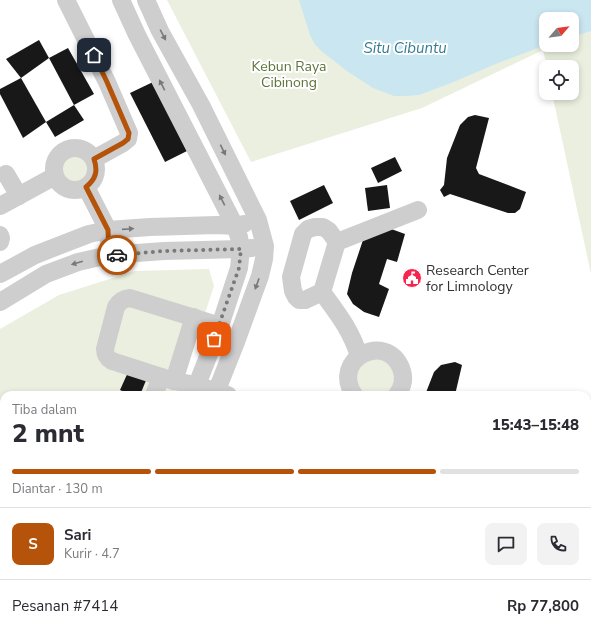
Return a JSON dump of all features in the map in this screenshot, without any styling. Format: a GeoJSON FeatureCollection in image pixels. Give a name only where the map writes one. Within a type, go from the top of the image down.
{"type":"FeatureCollection","features":[{"type":"Feature","properties":{"kind":"lane"},"geometry":{"type":"LineString","coordinates":[[66,0],[107,82],[129,133],[128,139],[123,143],[94,159]]}},
{"type":"Feature","properties":{"kind":"lane"},"geometry":{"type":"LineString","coordinates":[[121,0],[136,35],[235,226],[241,249],[239,268],[220,326],[194,390],[107,358],[105,354],[116,307],[123,299],[130,298],[220,326]]}},
{"type":"Feature","properties":{"kind":"lane"},"geometry":{"type":"LineString","coordinates":[[146,0],[160,31],[201,105],[258,220],[265,246],[260,276],[236,342],[221,391]]}},
{"type":"Feature","properties":{"kind":"lane"},"geometry":{"type":"LineString","coordinates":[[79,148],[85,150],[94,159],[96,171],[91,183],[86,187],[79,190],[72,190],[65,187],[55,176],[54,163],[66,149],[79,148]]}},
{"type":"Feature","properties":{"kind":"lane"},"geometry":{"type":"LineString","coordinates":[[6,174],[19,196]]}},
{"type":"Feature","properties":{"kind":"lane"},"geometry":{"type":"LineString","coordinates":[[0,206],[55,176]]}},
{"type":"Feature","properties":{"kind":"lane"},"geometry":{"type":"LineString","coordinates":[[86,187],[108,230],[109,255]]}},
{"type":"Feature","properties":{"kind":"lane"},"geometry":{"type":"LineString","coordinates":[[337,242],[418,210]]}},
{"type":"Feature","properties":{"kind":"lane"},"geometry":{"type":"LineString","coordinates":[[0,274],[47,250],[89,234],[108,230],[150,227],[217,225],[235,226],[258,220]]}},
{"type":"Feature","properties":{"kind":"lane"},"geometry":{"type":"LineString","coordinates":[[323,227],[329,231],[337,242],[322,292],[305,300],[300,300],[293,292],[291,277],[303,234],[308,229],[323,227]]}},
{"type":"Feature","properties":{"kind":"lane"},"geometry":{"type":"LineString","coordinates":[[0,235],[0,242]]}},
{"type":"Feature","properties":{"kind":"lane"},"geometry":{"type":"LineString","coordinates":[[0,302],[46,274],[78,262],[109,255],[164,251],[241,249],[265,246]]}},
{"type":"Feature","properties":{"kind":"lane"},"geometry":{"type":"LineString","coordinates":[[322,292],[352,335],[359,356]]}},
{"type":"Feature","properties":{"kind":"lane"},"geometry":{"type":"LineString","coordinates":[[157,391],[167,379],[194,317]]}},
{"type":"Feature","properties":{"kind":"lane"},"geometry":{"type":"LineString","coordinates":[[351,391],[348,374],[352,364],[364,353],[376,351],[388,354],[400,368],[403,380],[399,391]]}},
{"type":"Feature","properties":{"kind":"green space","name":"Kebun Raya Cibinong"},"geometry":{"type":"Polygon","coordinates":[[[167,0],[591,0],[591,274],[554,100],[579,100],[579,60],[545,60],[543,52],[579,52],[579,12],[539,12],[539,52],[422,108],[251,162],[167,0]]]}},
{"type":"Feature","properties":{"kind":"green space"},"geometry":{"type":"Polygon","coordinates":[[[76,152],[88,157],[93,169],[88,181],[76,186],[64,181],[59,169],[64,157],[76,152]]]}},
{"type":"Feature","properties":{"kind":"green space"},"geometry":{"type":"Polygon","coordinates":[[[209,269],[214,286],[179,391],[0,391],[0,329],[59,295],[135,271],[209,269]]]}},
{"type":"Feature","properties":{"kind":"green space"},"geometry":{"type":"Polygon","coordinates":[[[383,356],[399,376],[393,391],[360,391],[354,371],[358,363],[383,356]]]}},
{"type":"Feature","properties":{"kind":"water","name":"Situ Cibuntu"},"geometry":{"type":"Polygon","coordinates":[[[299,0],[591,0],[591,31],[579,35],[579,12],[539,12],[539,48],[419,95],[394,96],[373,88],[347,71],[320,50],[310,35],[299,0]]]}},
{"type":"Feature","properties":{"kind":"building"},"geometry":{"type":"Polygon","coordinates":[[[39,40],[49,58],[21,78],[6,59],[39,40]]]}},
{"type":"Feature","properties":{"kind":"building"},"geometry":{"type":"Polygon","coordinates":[[[68,48],[94,94],[74,105],[49,58],[68,48]]]}},
{"type":"Feature","properties":{"kind":"building"},"geometry":{"type":"Polygon","coordinates":[[[21,78],[46,122],[23,138],[0,94],[0,89],[21,78]]]}},
{"type":"Feature","properties":{"kind":"building"},"geometry":{"type":"Polygon","coordinates":[[[153,82],[187,151],[165,162],[130,93],[153,82]]]}},
{"type":"Feature","properties":{"kind":"building"},"geometry":{"type":"Polygon","coordinates":[[[74,105],[84,120],[55,137],[46,122],[74,105]]]}},
{"type":"Feature","properties":{"kind":"building"},"geometry":{"type":"Polygon","coordinates":[[[475,115],[489,118],[476,168],[479,174],[526,192],[520,209],[515,213],[508,213],[450,194],[444,197],[440,190],[444,185],[447,158],[460,125],[468,117],[475,115]]]}},
{"type":"Feature","properties":{"kind":"building"},"geometry":{"type":"Polygon","coordinates":[[[395,157],[402,171],[378,183],[371,168],[395,157]]]}},
{"type":"Feature","properties":{"kind":"building"},"geometry":{"type":"Polygon","coordinates":[[[324,185],[333,203],[299,220],[290,201],[324,185]]]}},
{"type":"Feature","properties":{"kind":"building"},"geometry":{"type":"Polygon","coordinates":[[[387,185],[390,208],[368,211],[365,188],[387,185]]]}},
{"type":"Feature","properties":{"kind":"building"},"geometry":{"type":"Polygon","coordinates":[[[383,226],[405,234],[397,262],[387,259],[379,284],[389,289],[379,317],[364,312],[353,304],[347,294],[363,240],[383,226]]]}},
{"type":"Feature","properties":{"kind":"building"},"geometry":{"type":"Polygon","coordinates":[[[455,362],[462,365],[456,391],[427,391],[434,372],[441,365],[455,362]]]}},
{"type":"Feature","properties":{"kind":"building"},"geometry":{"type":"Polygon","coordinates":[[[129,370],[147,378],[142,391],[120,390],[129,370]]]}},
{"type":"Feature","properties":{"kind":"way so far"},"geometry":{"type":"LineString","coordinates":[[117,255],[164,251],[241,249],[239,268],[214,339]]}},
{"type":"Feature","properties":{"kind":"place","name":"Research Center for Limnology"},"geometry":{"type":"Point","coordinates":[412,278]}},
{"type":"Feature","properties":{"kind":"route"},"geometry":{"type":"LineString","coordinates":[[94,55],[129,133],[128,139],[123,143],[94,159],[96,171],[94,178],[86,187],[108,230],[109,255],[117,255]]}}]}
